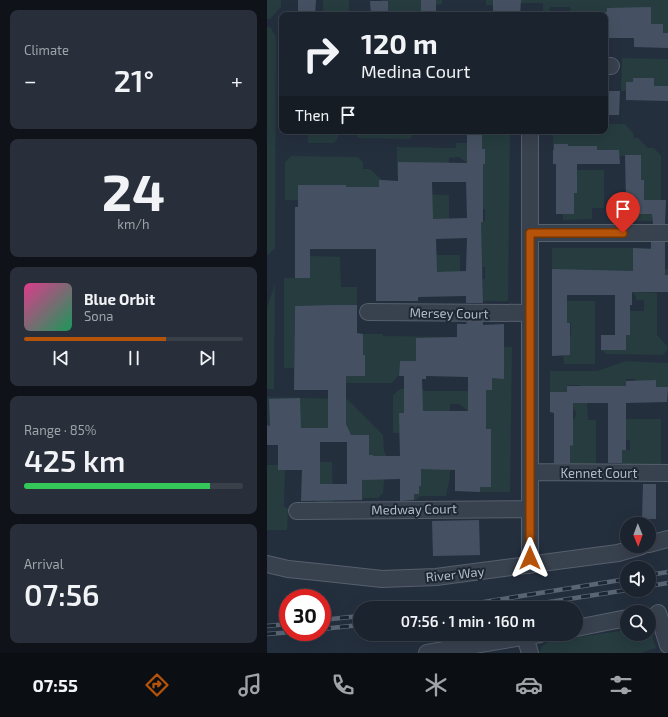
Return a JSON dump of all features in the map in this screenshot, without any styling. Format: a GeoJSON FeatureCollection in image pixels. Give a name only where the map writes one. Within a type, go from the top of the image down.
{"type":"FeatureCollection","features":[{"type":"Feature","properties":{"kind":"street"},"geometry":{"type":"LineString","coordinates":[[530,134],[530,565]]}},
{"type":"Feature","properties":{"kind":"street"},"geometry":{"type":"LineString","coordinates":[[530,233],[668,233]]}},
{"type":"Feature","properties":{"kind":"street","name":"Mersey Court"},"geometry":{"type":"LineString","coordinates":[[368,312],[530,314]]}},
{"type":"Feature","properties":{"kind":"street","name":"Kennet Court"},"geometry":{"type":"LineString","coordinates":[[530,472],[668,473]]}},
{"type":"Feature","properties":{"kind":"street","name":"Medway Court"},"geometry":{"type":"LineString","coordinates":[[297,511],[530,509]]}},
{"type":"Feature","properties":{"kind":"street"},"geometry":{"type":"LineString","coordinates":[[656,542],[668,538]]}},
{"type":"Feature","properties":{"kind":"street","name":"River Way"},"geometry":{"type":"LineString","coordinates":[[267,564],[296,570],[382,579],[436,577],[620,552]]}},
{"type":"Feature","properties":{"kind":"street"},"geometry":{"type":"LineString","coordinates":[[658,613],[668,645]]}},
{"type":"Feature","properties":{"kind":"street"},"geometry":{"type":"LineString","coordinates":[[583,627],[620,619]]}},
{"type":"Feature","properties":{"kind":"street"},"geometry":{"type":"LineString","coordinates":[[427,653],[497,641]]}},
{"type":"Feature","properties":{"kind":"street"},"geometry":{"type":"LineString","coordinates":[[530,653],[531,641]]}},
{"type":"Feature","properties":{"kind":"green space"},"geometry":{"type":"Polygon","coordinates":[[[267,0],[281,0],[281,7],[270,19],[267,19],[267,0]]]}},
{"type":"Feature","properties":{"kind":"green space"},"geometry":{"type":"Polygon","coordinates":[[[323,0],[349,0],[349,12],[323,12],[323,0]]]}},
{"type":"Feature","properties":{"kind":"green space"},"geometry":{"type":"Polygon","coordinates":[[[381,0],[421,0],[421,12],[388,12],[388,7],[382,7],[381,0]]]}},
{"type":"Feature","properties":{"kind":"green space"},"geometry":{"type":"Polygon","coordinates":[[[436,0],[442,0],[442,4],[436,5],[436,0]]]}},
{"type":"Feature","properties":{"kind":"green space"},"geometry":{"type":"Polygon","coordinates":[[[486,0],[493,0],[493,5],[486,5],[486,0]]]}},
{"type":"Feature","properties":{"kind":"green space"},"geometry":{"type":"Polygon","coordinates":[[[493,0],[668,0],[668,33],[663,33],[663,24],[634,24],[618,12],[571,12],[570,7],[550,7],[549,12],[543,12],[543,3],[521,3],[493,0]]]}},
{"type":"Feature","properties":{"kind":"green space"},"geometry":{"type":"Polygon","coordinates":[[[267,27],[270,27],[276,36],[275,248],[267,256],[267,27]]]}},
{"type":"Feature","properties":{"kind":"green space"},"geometry":{"type":"Polygon","coordinates":[[[622,58],[668,59],[668,86],[646,86],[646,78],[633,78],[633,82],[626,82],[626,91],[621,91],[622,58]]]}},
{"type":"Feature","properties":{"kind":"green space"},"geometry":{"type":"Polygon","coordinates":[[[608,124],[625,124],[633,133],[634,138],[638,138],[648,148],[654,148],[661,156],[661,200],[652,200],[652,221],[612,221],[612,214],[637,214],[641,180],[641,155],[619,156],[619,150],[568,150],[568,144],[555,144],[553,150],[553,134],[608,134],[608,124]]]}},
{"type":"Feature","properties":{"kind":"green space"},"geometry":{"type":"Polygon","coordinates":[[[338,134],[338,138],[334,143],[308,143],[308,135],[338,134]]]}},
{"type":"Feature","properties":{"kind":"green space"},"geometry":{"type":"Polygon","coordinates":[[[358,134],[412,134],[411,139],[357,138],[358,134]]]}},
{"type":"Feature","properties":{"kind":"green space"},"geometry":{"type":"Polygon","coordinates":[[[482,134],[510,134],[508,301],[483,301],[483,279],[485,279],[485,267],[478,267],[478,221],[485,221],[485,209],[479,209],[478,163],[485,163],[485,150],[479,149],[482,143],[482,134]]]}},
{"type":"Feature","properties":{"kind":"green space"},"geometry":{"type":"Polygon","coordinates":[[[456,143],[467,143],[467,163],[459,157],[449,158],[449,163],[404,182],[397,175],[397,147],[456,148],[456,143]]]}},
{"type":"Feature","properties":{"kind":"green space"},"geometry":{"type":"Polygon","coordinates":[[[291,156],[358,157],[363,162],[363,169],[370,169],[382,180],[389,180],[403,194],[398,250],[363,249],[363,236],[367,210],[367,187],[346,187],[346,185],[298,185],[298,200],[285,200],[285,162],[291,156]]]}},
{"type":"Feature","properties":{"kind":"green space"},"geometry":{"type":"Polygon","coordinates":[[[571,170],[604,170],[604,208],[592,208],[592,219],[563,220],[563,214],[574,213],[574,193],[577,193],[577,183],[571,170]]]}},
{"type":"Feature","properties":{"kind":"green space"},"geometry":{"type":"Polygon","coordinates":[[[425,194],[449,195],[449,219],[405,225],[425,194]]]}},
{"type":"Feature","properties":{"kind":"green space"},"geometry":{"type":"Polygon","coordinates":[[[552,248],[651,248],[651,268],[668,269],[668,275],[552,280],[552,248]]]}},
{"type":"Feature","properties":{"kind":"green space"},"geometry":{"type":"Polygon","coordinates":[[[418,255],[460,255],[460,282],[449,282],[449,272],[438,272],[438,285],[418,255]]]}},
{"type":"Feature","properties":{"kind":"green space"},"geometry":{"type":"Polygon","coordinates":[[[310,256],[340,257],[341,287],[357,287],[357,312],[353,305],[295,306],[294,336],[297,336],[294,343],[294,368],[284,368],[284,278],[310,278],[310,256]]]}},
{"type":"Feature","properties":{"kind":"green space"},"geometry":{"type":"Polygon","coordinates":[[[275,284],[274,389],[267,389],[267,308],[275,284]]]}},
{"type":"Feature","properties":{"kind":"green space"},"geometry":{"type":"Polygon","coordinates":[[[632,292],[657,293],[657,335],[667,346],[667,351],[662,355],[606,354],[601,350],[626,350],[626,335],[630,335],[630,311],[644,311],[644,300],[636,300],[636,296],[632,292]]]}},
{"type":"Feature","properties":{"kind":"green space"},"geometry":{"type":"Polygon","coordinates":[[[567,301],[595,301],[595,364],[564,364],[563,355],[570,355],[570,343],[563,335],[571,335],[571,323],[567,323],[567,301]]]}},
{"type":"Feature","properties":{"kind":"green space"},"geometry":{"type":"Polygon","coordinates":[[[363,334],[383,334],[383,336],[450,337],[450,346],[512,347],[510,492],[480,492],[480,478],[491,458],[491,429],[479,429],[479,411],[486,411],[486,399],[480,399],[492,380],[419,361],[400,361],[399,375],[392,383],[347,383],[343,379],[347,355],[347,376],[365,376],[363,334]]]}},
{"type":"Feature","properties":{"kind":"green space"},"geometry":{"type":"Polygon","coordinates":[[[626,361],[668,363],[668,393],[667,387],[656,387],[656,380],[636,382],[635,379],[626,379],[626,392],[608,392],[608,386],[588,386],[588,392],[580,392],[580,385],[567,385],[567,392],[550,392],[550,371],[597,371],[626,361]]]}},
{"type":"Feature","properties":{"kind":"green space"},"geometry":{"type":"Polygon","coordinates":[[[400,389],[423,389],[424,391],[468,391],[468,411],[459,404],[450,404],[450,411],[431,416],[399,413],[400,433],[393,433],[393,395],[400,389]]]}},
{"type":"Feature","properties":{"kind":"green space"},"geometry":{"type":"Polygon","coordinates":[[[267,397],[347,399],[383,435],[384,451],[386,455],[386,476],[383,493],[378,498],[364,498],[362,500],[362,476],[369,455],[369,435],[341,435],[341,428],[319,428],[319,434],[267,425],[267,397]]]}},
{"type":"Feature","properties":{"kind":"green space"},"geometry":{"type":"Polygon","coordinates":[[[567,403],[587,403],[588,420],[596,420],[596,464],[570,464],[570,440],[573,431],[573,419],[575,419],[576,412],[567,403]]]}},
{"type":"Feature","properties":{"kind":"green space"},"geometry":{"type":"Polygon","coordinates":[[[626,419],[661,419],[661,465],[622,465],[622,450],[630,450],[630,440],[626,440],[626,419]]]}},
{"type":"Feature","properties":{"kind":"green space"},"geometry":{"type":"Polygon","coordinates":[[[449,435],[450,477],[446,496],[421,496],[414,501],[414,494],[419,486],[421,486],[421,468],[449,435]]]}},
{"type":"Feature","properties":{"kind":"green space"},"geometry":{"type":"Polygon","coordinates":[[[320,462],[332,462],[333,506],[316,506],[316,483],[320,462]]]}},
{"type":"Feature","properties":{"kind":"green space"},"geometry":{"type":"Polygon","coordinates":[[[267,465],[285,465],[284,506],[288,509],[287,530],[267,530],[267,465]]]}},
{"type":"Feature","properties":{"kind":"green space"},"geometry":{"type":"Polygon","coordinates":[[[620,631],[620,641],[654,641],[656,648],[640,653],[539,653],[542,646],[550,641],[583,641],[583,636],[620,631]]]}},
{"type":"Feature","properties":{"kind":"building"},"geometry":{"type":"Polygon","coordinates":[[[298,0],[316,0],[315,12],[298,12],[298,0]]]}},
{"type":"Feature","properties":{"kind":"building"},"geometry":{"type":"Polygon","coordinates":[[[421,0],[436,0],[436,12],[421,12],[421,0]]]}},
{"type":"Feature","properties":{"kind":"building"},"geometry":{"type":"Polygon","coordinates":[[[493,0],[521,0],[520,12],[493,12],[493,0]]]}},
{"type":"Feature","properties":{"kind":"building"},"geometry":{"type":"Polygon","coordinates":[[[370,1],[388,1],[388,12],[371,12],[370,1]]]}},
{"type":"Feature","properties":{"kind":"building"},"geometry":{"type":"Polygon","coordinates":[[[651,7],[651,24],[663,24],[663,33],[668,33],[668,48],[634,47],[634,38],[608,38],[607,8],[651,7]]]}},
{"type":"Feature","properties":{"kind":"building"},"geometry":{"type":"Polygon","coordinates":[[[633,78],[654,78],[654,86],[668,86],[668,101],[626,100],[626,82],[633,82],[633,78]]]}},
{"type":"Feature","properties":{"kind":"building"},"geometry":{"type":"Polygon","coordinates":[[[608,91],[620,91],[619,115],[608,115],[608,91]]]}},
{"type":"Feature","properties":{"kind":"building"},"geometry":{"type":"Polygon","coordinates":[[[467,134],[482,134],[482,149],[485,149],[485,164],[483,164],[483,222],[481,222],[483,303],[466,303],[466,296],[418,297],[418,301],[376,301],[376,249],[310,249],[310,278],[295,278],[295,207],[298,207],[298,185],[379,187],[379,180],[398,181],[398,162],[467,163],[467,134]],[[432,182],[433,219],[467,218],[466,182],[432,182]],[[467,238],[436,239],[437,272],[466,271],[467,238]]]}},
{"type":"Feature","properties":{"kind":"building"},"geometry":{"type":"Polygon","coordinates":[[[554,144],[568,144],[568,146],[597,146],[597,150],[619,150],[620,164],[577,164],[577,193],[574,193],[574,214],[556,214],[556,164],[553,164],[554,144]]]}},
{"type":"Feature","properties":{"kind":"building"},"geometry":{"type":"Polygon","coordinates":[[[625,155],[641,155],[641,180],[644,180],[644,200],[666,200],[665,224],[653,224],[652,214],[612,214],[612,200],[626,200],[625,155]]]}},
{"type":"Feature","properties":{"kind":"building"},"geometry":{"type":"Polygon","coordinates":[[[651,242],[665,242],[665,275],[668,275],[668,292],[632,292],[632,305],[630,305],[630,335],[626,335],[626,350],[601,350],[601,335],[615,335],[615,295],[567,295],[567,323],[570,323],[570,355],[552,356],[552,269],[633,271],[633,248],[651,249],[651,242]]]}},
{"type":"Feature","properties":{"kind":"building"},"geometry":{"type":"Polygon","coordinates":[[[357,305],[357,333],[363,334],[365,376],[346,376],[346,424],[351,435],[369,435],[369,455],[373,456],[400,456],[399,413],[404,413],[404,376],[399,376],[400,361],[416,361],[416,338],[457,337],[457,324],[467,324],[466,322],[483,322],[483,325],[504,324],[504,379],[492,378],[492,390],[486,390],[486,429],[491,429],[491,487],[480,487],[480,492],[455,491],[455,470],[421,469],[421,486],[419,486],[419,494],[414,494],[414,500],[400,501],[400,479],[362,480],[362,500],[301,501],[302,470],[278,470],[278,445],[267,445],[267,425],[270,426],[269,399],[300,398],[301,428],[328,428],[328,390],[294,390],[295,306],[357,305]],[[426,376],[426,379],[422,379],[423,411],[468,411],[468,377],[426,376]],[[320,442],[320,484],[347,484],[347,442],[320,442]]]}},
{"type":"Feature","properties":{"kind":"building"},"geometry":{"type":"Polygon","coordinates":[[[656,380],[656,387],[668,387],[667,402],[626,403],[626,450],[622,450],[622,463],[608,463],[608,403],[573,403],[573,446],[570,445],[570,463],[554,463],[554,413],[550,412],[550,392],[567,392],[567,386],[626,386],[626,381],[656,380]]]}},
{"type":"Feature","properties":{"kind":"building"},"geometry":{"type":"Polygon","coordinates":[[[643,484],[656,484],[656,517],[642,517],[643,484]]]}},
{"type":"Feature","properties":{"kind":"building"},"geometry":{"type":"Polygon","coordinates":[[[479,520],[480,555],[433,556],[432,521],[479,520]]]}},
{"type":"Feature","properties":{"kind":"railway"},"geometry":{"type":"LineString","coordinates":[[656,574],[668,572]]}},
{"type":"Feature","properties":{"kind":"railway"},"geometry":{"type":"LineString","coordinates":[[490,601],[620,580]]}},
{"type":"Feature","properties":{"kind":"railway"},"geometry":{"type":"LineString","coordinates":[[656,585],[668,583]]}},
{"type":"Feature","properties":{"kind":"railway"},"geometry":{"type":"LineString","coordinates":[[556,601],[620,591]]}},
{"type":"Feature","properties":{"kind":"railway"},"geometry":{"type":"LineString","coordinates":[[331,619],[353,617]]}},
{"type":"Feature","properties":{"kind":"railway"},"geometry":{"type":"LineString","coordinates":[[267,626],[279,625]]}},
{"type":"Feature","properties":{"kind":"railway"},"geometry":{"type":"LineString","coordinates":[[331,628],[353,626]]}},
{"type":"Feature","properties":{"kind":"railway"},"geometry":{"type":"LineString","coordinates":[[267,634],[279,633]]}},
{"type":"Feature","properties":{"kind":"route"},"geometry":{"type":"LineString","coordinates":[[530,558],[530,233],[623,233]]}}]}
